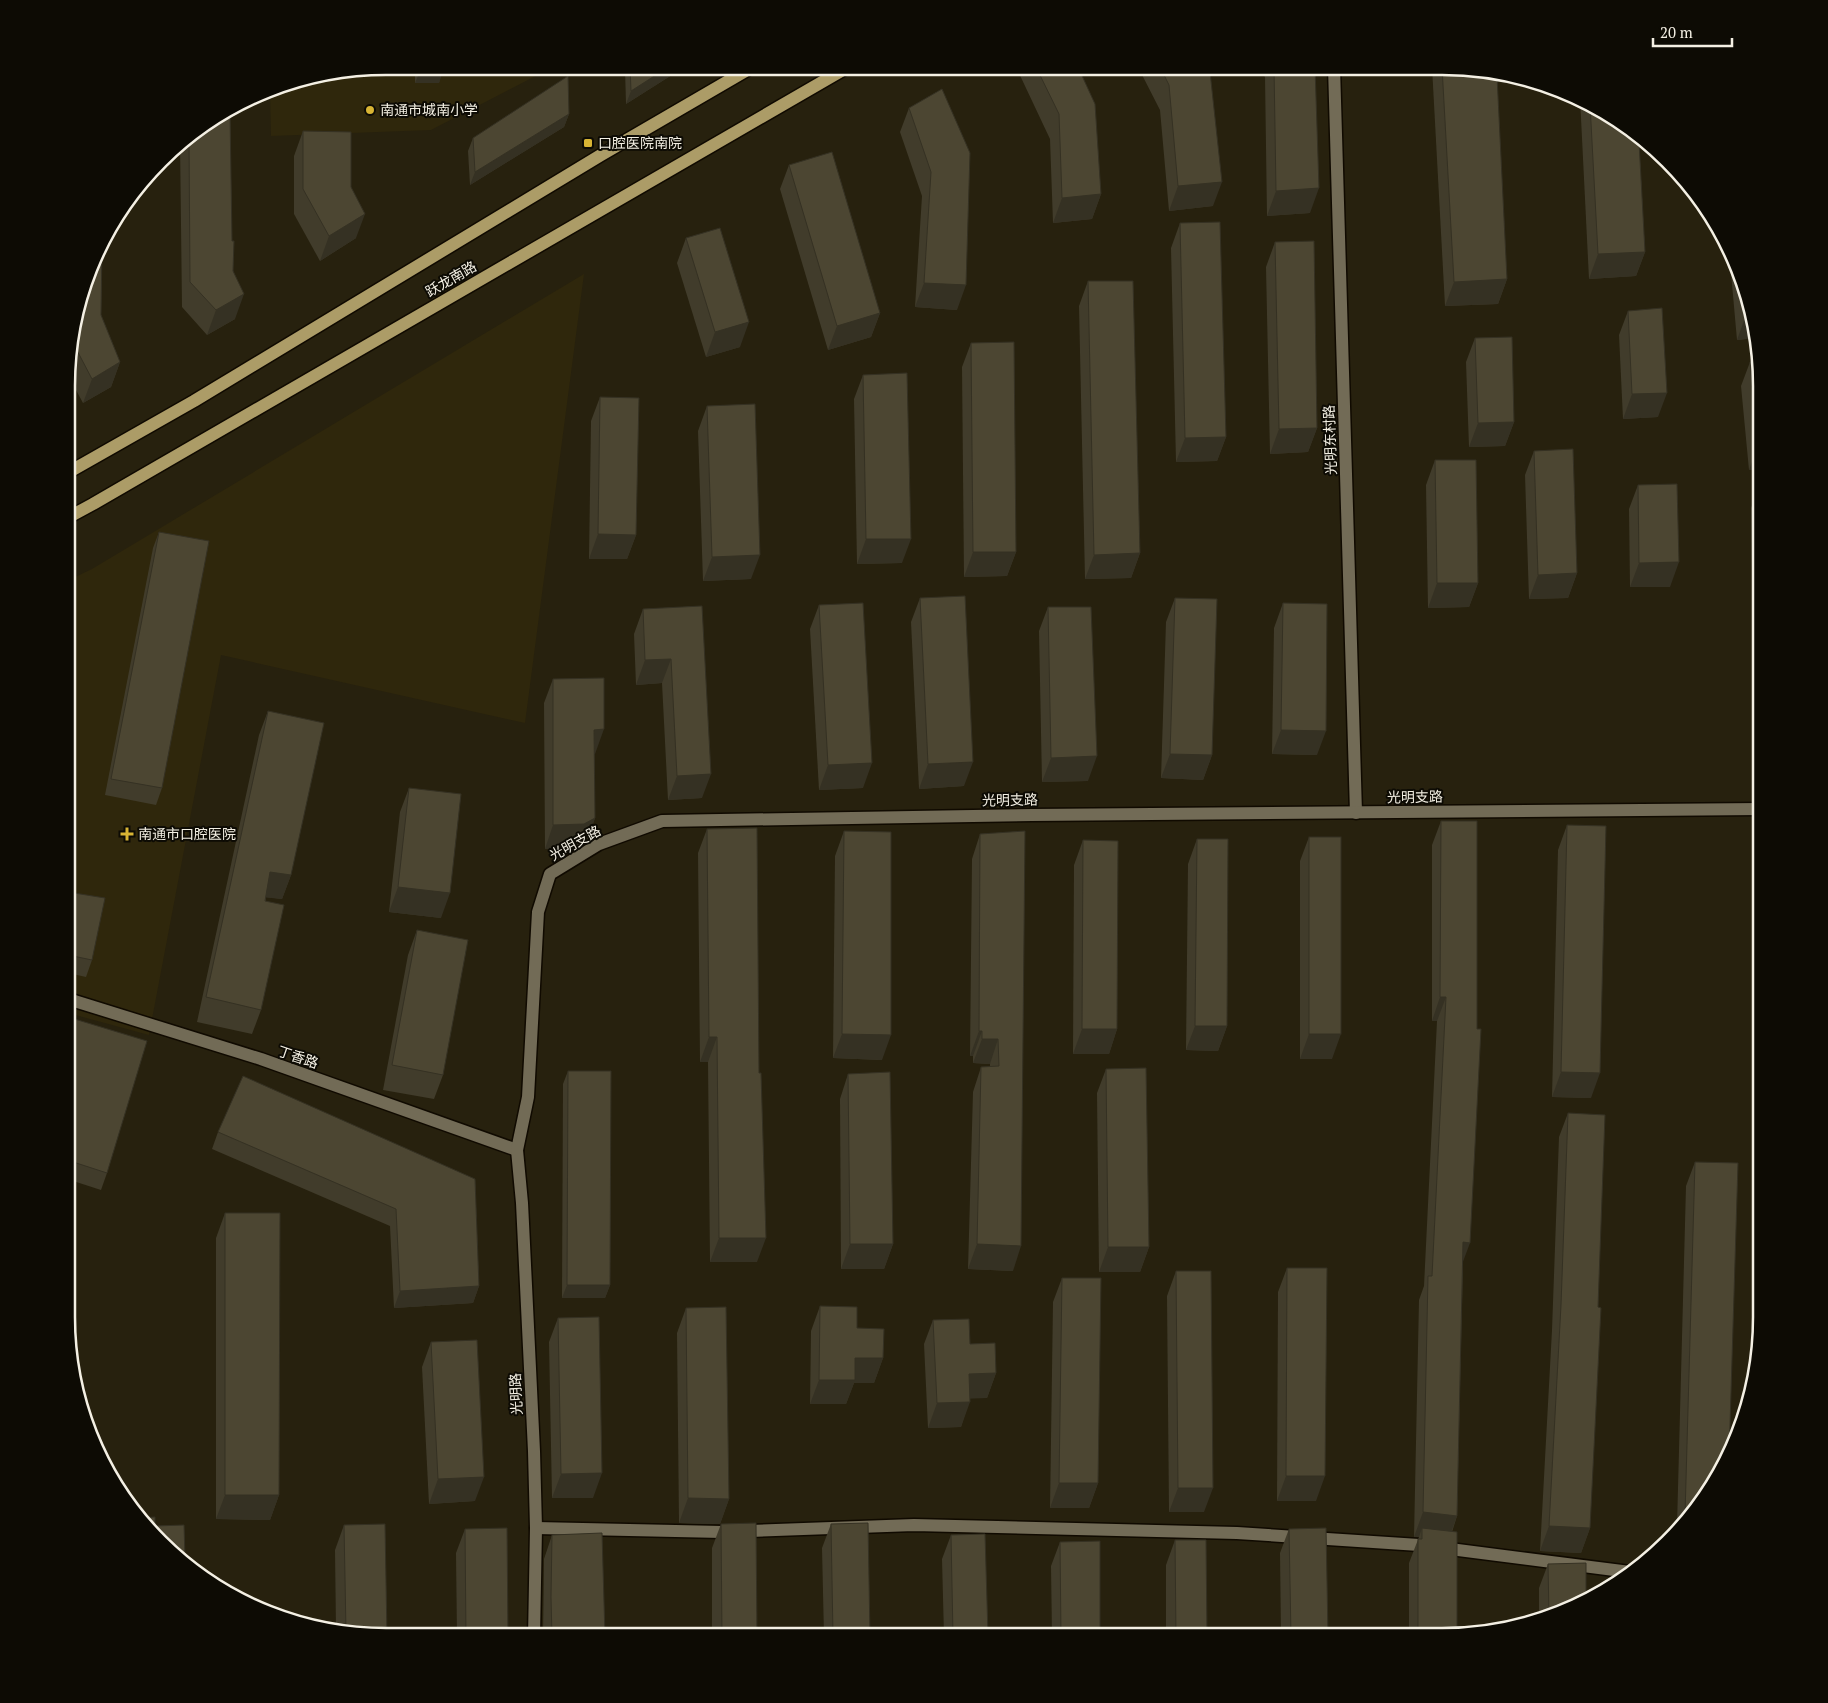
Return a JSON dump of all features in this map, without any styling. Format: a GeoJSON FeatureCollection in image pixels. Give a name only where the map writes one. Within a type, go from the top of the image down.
{"type":"FeatureCollection","features":[{"type":"Feature","properties":{"kind":"main road","name":"跃龙南路"},"geometry":{"type":"LineString","coordinates":[[75,469],[194,401],[739,75]]}},
{"type":"Feature","properties":{"kind":"main road","name":"跃龙南路"},"geometry":{"type":"LineString","coordinates":[[75,514],[833,75]]}},
{"type":"Feature","properties":{"kind":"street","name":"光明东村路"},"geometry":{"type":"LineString","coordinates":[[1334,75],[1356,813]]}},
{"type":"Feature","properties":{"kind":"street","name":"光明支路"},"geometry":{"type":"LineString","coordinates":[[517,1150],[528,1097],[538,912],[550,874],[599,844],[662,821],[1032,815],[1753,809]]}},
{"type":"Feature","properties":{"kind":"street","name":"丁香路"},"geometry":{"type":"LineString","coordinates":[[75,1001],[261,1059],[517,1150]]}},
{"type":"Feature","properties":{"kind":"street","name":"光明路"},"geometry":{"type":"LineString","coordinates":[[517,1150],[524,1232],[534,1452],[536,1528],[534,1628]]}},
{"type":"Feature","properties":{"kind":"street"},"geometry":{"type":"LineString","coordinates":[[536,1528],[722,1532],[914,1525],[1238,1533],[1420,1545],[1622,1571]]}},
{"type":"Feature","properties":{"kind":"shaded area","name":"南通市城南小学"},"geometry":{"type":"Polygon","coordinates":[[[386,75],[538,75],[431,130],[271,136],[270,98],[286,91],[325,81],[386,75]]]}},
{"type":"Feature","properties":{"kind":"shaded area"},"geometry":{"type":"Polygon","coordinates":[[[584,274],[525,723],[221,655],[149,1035],[75,1015],[75,577],[92,569],[584,274]]]}},
{"type":"Feature","properties":{"kind":"building"},"geometry":{"type":"Polygon","coordinates":[[[630,75],[656,75],[631,91],[630,75]]]}},
{"type":"Feature","properties":{"kind":"building"},"geometry":{"type":"Polygon","coordinates":[[[1040,75],[1082,75],[1095,104],[1101,194],[1062,198],[1059,114],[1040,75]]]}},
{"type":"Feature","properties":{"kind":"building"},"geometry":{"type":"Polygon","coordinates":[[[1164,75],[1210,75],[1222,182],[1178,186],[1169,85],[1164,75]]]}},
{"type":"Feature","properties":{"kind":"building"},"geometry":{"type":"Polygon","coordinates":[[[1274,75],[1315,75],[1319,188],[1276,191],[1274,75]]]}},
{"type":"Feature","properties":{"kind":"building"},"geometry":{"type":"Polygon","coordinates":[[[1442,75],[1497,80],[1507,279],[1454,282],[1442,75]]]}},
{"type":"Feature","properties":{"kind":"building"},"geometry":{"type":"Polygon","coordinates":[[[568,76],[569,114],[475,172],[473,138],[568,76]]]}},
{"type":"Feature","properties":{"kind":"building"},"geometry":{"type":"Polygon","coordinates":[[[942,89],[970,153],[966,285],[924,283],[931,172],[909,108],[942,89]]]}},
{"type":"Feature","properties":{"kind":"building"},"geometry":{"type":"Polygon","coordinates":[[[1590,113],[1615,127],[1639,146],[1645,252],[1598,254],[1590,113]]]}},
{"type":"Feature","properties":{"kind":"building"},"geometry":{"type":"Polygon","coordinates":[[[230,117],[232,241],[234,241],[233,271],[244,294],[216,310],[190,282],[189,145],[230,117]]]}},
{"type":"Feature","properties":{"kind":"building"},"geometry":{"type":"Polygon","coordinates":[[[303,131],[351,132],[351,187],[365,214],[329,236],[303,189],[303,131]]]}},
{"type":"Feature","properties":{"kind":"building"},"geometry":{"type":"Polygon","coordinates":[[[832,152],[880,313],[837,326],[789,165],[832,152]]]}},
{"type":"Feature","properties":{"kind":"building"},"geometry":{"type":"Polygon","coordinates":[[[1220,222],[1226,437],[1185,438],[1180,223],[1220,222]]]}},
{"type":"Feature","properties":{"kind":"building"},"geometry":{"type":"Polygon","coordinates":[[[720,228],[749,322],[715,332],[686,238],[720,228]]]}},
{"type":"Feature","properties":{"kind":"building"},"geometry":{"type":"Polygon","coordinates":[[[1314,241],[1317,428],[1279,429],[1275,242],[1314,241]]]}},
{"type":"Feature","properties":{"kind":"building"},"geometry":{"type":"Polygon","coordinates":[[[102,260],[101,315],[120,362],[92,379],[77,351],[81,325],[91,286],[102,260]]]}},
{"type":"Feature","properties":{"kind":"building"},"geometry":{"type":"Polygon","coordinates":[[[1088,281],[1133,281],[1140,553],[1094,555],[1088,281]]]}},
{"type":"Feature","properties":{"kind":"building"},"geometry":{"type":"Polygon","coordinates":[[[1662,308],[1667,393],[1632,394],[1628,311],[1662,308]]]}},
{"type":"Feature","properties":{"kind":"building"},"geometry":{"type":"Polygon","coordinates":[[[1512,337],[1514,422],[1478,423],[1475,338],[1512,337]]]}},
{"type":"Feature","properties":{"kind":"building"},"geometry":{"type":"Polygon","coordinates":[[[1014,342],[1016,552],[973,552],[971,343],[1014,342]]]}},
{"type":"Feature","properties":{"kind":"building"},"geometry":{"type":"Polygon","coordinates":[[[1750,362],[1752,365],[1753,393],[1750,362]]]}},
{"type":"Feature","properties":{"kind":"building"},"geometry":{"type":"Polygon","coordinates":[[[907,373],[911,539],[866,539],[863,375],[907,373]]]}},
{"type":"Feature","properties":{"kind":"building"},"geometry":{"type":"Polygon","coordinates":[[[600,397],[639,398],[636,535],[598,534],[600,397]]]}},
{"type":"Feature","properties":{"kind":"building"},"geometry":{"type":"Polygon","coordinates":[[[755,404],[760,555],[712,557],[707,406],[755,404]]]}},
{"type":"Feature","properties":{"kind":"building"},"geometry":{"type":"Polygon","coordinates":[[[1573,449],[1577,573],[1538,575],[1534,451],[1573,449]]]}},
{"type":"Feature","properties":{"kind":"building"},"geometry":{"type":"Polygon","coordinates":[[[1435,460],[1476,460],[1478,583],[1437,583],[1435,460]]]}},
{"type":"Feature","properties":{"kind":"building"},"geometry":{"type":"Polygon","coordinates":[[[1677,484],[1679,562],[1639,563],[1638,485],[1677,484]]]}},
{"type":"Feature","properties":{"kind":"building"},"geometry":{"type":"Polygon","coordinates":[[[159,532],[209,541],[162,788],[111,779],[159,532]]]}},
{"type":"Feature","properties":{"kind":"building"},"geometry":{"type":"Polygon","coordinates":[[[965,596],[973,762],[928,764],[920,598],[965,596]]]}},
{"type":"Feature","properties":{"kind":"building"},"geometry":{"type":"Polygon","coordinates":[[[1175,598],[1217,599],[1212,755],[1170,754],[1175,598]]]}},
{"type":"Feature","properties":{"kind":"building"},"geometry":{"type":"Polygon","coordinates":[[[863,603],[872,763],[828,765],[819,605],[863,603]]]}},
{"type":"Feature","properties":{"kind":"building"},"geometry":{"type":"Polygon","coordinates":[[[1283,603],[1327,604],[1326,731],[1281,730],[1283,603]]]}},
{"type":"Feature","properties":{"kind":"building"},"geometry":{"type":"Polygon","coordinates":[[[702,606],[711,774],[677,776],[671,659],[645,660],[643,609],[702,606]]]}},
{"type":"Feature","properties":{"kind":"building"},"geometry":{"type":"Polygon","coordinates":[[[1048,607],[1091,607],[1097,756],[1051,758],[1048,607]]]}},
{"type":"Feature","properties":{"kind":"building"},"geometry":{"type":"Polygon","coordinates":[[[604,678],[604,729],[594,730],[595,818],[584,824],[553,825],[553,679],[604,678]]]}},
{"type":"Feature","properties":{"kind":"building"},"geometry":{"type":"Polygon","coordinates":[[[268,711],[324,723],[291,875],[270,872],[265,901],[284,905],[261,1010],[206,997],[268,711]]]}},
{"type":"Feature","properties":{"kind":"building"},"geometry":{"type":"Polygon","coordinates":[[[409,788],[461,794],[450,893],[398,887],[409,788]]]}},
{"type":"Feature","properties":{"kind":"building"},"geometry":{"type":"Polygon","coordinates":[[[1441,821],[1477,821],[1477,1029],[1481,1029],[1470,1243],[1463,1242],[1457,1516],[1423,1512],[1428,1276],[1432,1276],[1446,997],[1440,997],[1441,821]]]}},
{"type":"Feature","properties":{"kind":"building"},"geometry":{"type":"Polygon","coordinates":[[[1567,825],[1606,826],[1600,1073],[1561,1072],[1567,825]]]}},
{"type":"Feature","properties":{"kind":"building"},"geometry":{"type":"Polygon","coordinates":[[[757,828],[759,1073],[761,1073],[766,1238],[719,1238],[717,1037],[709,1037],[707,829],[757,828]]]}},
{"type":"Feature","properties":{"kind":"building"},"geometry":{"type":"Polygon","coordinates":[[[844,831],[891,832],[891,1035],[842,1034],[844,831]]]}},
{"type":"Feature","properties":{"kind":"building"},"geometry":{"type":"Polygon","coordinates":[[[1025,831],[1021,1246],[977,1244],[981,1067],[999,1066],[998,1039],[982,1039],[982,1031],[979,1031],[980,834],[1025,831]]]}},
{"type":"Feature","properties":{"kind":"building"},"geometry":{"type":"Polygon","coordinates":[[[1309,837],[1341,837],[1341,1034],[1309,1034],[1309,837]]]}},
{"type":"Feature","properties":{"kind":"building"},"geometry":{"type":"Polygon","coordinates":[[[1197,839],[1228,839],[1227,1026],[1195,1026],[1197,839]]]}},
{"type":"Feature","properties":{"kind":"building"},"geometry":{"type":"Polygon","coordinates":[[[1083,840],[1118,841],[1117,1029],[1082,1029],[1083,840]]]}},
{"type":"Feature","properties":{"kind":"building"},"geometry":{"type":"Polygon","coordinates":[[[75,893],[105,898],[92,960],[75,956],[75,893]]]}},
{"type":"Feature","properties":{"kind":"building"},"geometry":{"type":"Polygon","coordinates":[[[417,930],[468,940],[443,1075],[392,1065],[417,930]]]}},
{"type":"Feature","properties":{"kind":"building"},"geometry":{"type":"Polygon","coordinates":[[[75,1019],[147,1041],[107,1173],[75,1163],[75,1019]]]}},
{"type":"Feature","properties":{"kind":"building"},"geometry":{"type":"Polygon","coordinates":[[[1146,1068],[1149,1247],[1108,1247],[1106,1069],[1146,1068]]]}},
{"type":"Feature","properties":{"kind":"building"},"geometry":{"type":"Polygon","coordinates":[[[568,1071],[611,1071],[610,1285],[567,1285],[568,1071]]]}},
{"type":"Feature","properties":{"kind":"building"},"geometry":{"type":"Polygon","coordinates":[[[890,1072],[893,1244],[850,1244],[848,1074],[890,1072]]]}},
{"type":"Feature","properties":{"kind":"building"},"geometry":{"type":"Polygon","coordinates":[[[243,1076],[475,1179],[479,1286],[400,1291],[396,1209],[218,1132],[243,1076]]]}},
{"type":"Feature","properties":{"kind":"building"},"geometry":{"type":"Polygon","coordinates":[[[1568,1113],[1605,1115],[1598,1307],[1601,1308],[1590,1528],[1549,1526],[1561,1305],[1568,1113]]]}},
{"type":"Feature","properties":{"kind":"building"},"geometry":{"type":"Polygon","coordinates":[[[1695,1162],[1738,1163],[1730,1434],[1711,1473],[1685,1511],[1695,1162]]]}},
{"type":"Feature","properties":{"kind":"building"},"geometry":{"type":"Polygon","coordinates":[[[225,1213],[280,1213],[279,1495],[225,1495],[225,1213]]]}},
{"type":"Feature","properties":{"kind":"building"},"geometry":{"type":"Polygon","coordinates":[[[1287,1268],[1327,1268],[1325,1476],[1286,1476],[1287,1268]]]}},
{"type":"Feature","properties":{"kind":"building"},"geometry":{"type":"Polygon","coordinates":[[[1176,1271],[1211,1271],[1213,1488],[1178,1488],[1176,1271]]]}},
{"type":"Feature","properties":{"kind":"building"},"geometry":{"type":"Polygon","coordinates":[[[1062,1278],[1101,1278],[1098,1483],[1059,1483],[1062,1278]]]}},
{"type":"Feature","properties":{"kind":"building"},"geometry":{"type":"Polygon","coordinates":[[[820,1306],[857,1307],[857,1328],[884,1329],[883,1358],[855,1358],[855,1380],[819,1380],[820,1306]]]}},
{"type":"Feature","properties":{"kind":"building"},"geometry":{"type":"Polygon","coordinates":[[[726,1307],[729,1499],[688,1498],[686,1308],[726,1307]]]}},
{"type":"Feature","properties":{"kind":"building"},"geometry":{"type":"Polygon","coordinates":[[[599,1317],[602,1473],[561,1474],[558,1318],[599,1317]]]}},
{"type":"Feature","properties":{"kind":"building"},"geometry":{"type":"Polygon","coordinates":[[[969,1319],[970,1344],[995,1343],[996,1373],[969,1374],[970,1402],[937,1403],[933,1320],[969,1319]]]}},
{"type":"Feature","properties":{"kind":"building"},"geometry":{"type":"Polygon","coordinates":[[[477,1340],[484,1477],[438,1479],[431,1342],[477,1340]]]}},
{"type":"Feature","properties":{"kind":"building"},"geometry":{"type":"Polygon","coordinates":[[[148,1517],[155,1517],[155,1525],[152,1522],[148,1517]]]}},
{"type":"Feature","properties":{"kind":"building"},"geometry":{"type":"Polygon","coordinates":[[[756,1523],[757,1628],[722,1628],[721,1524],[756,1523]]]}},
{"type":"Feature","properties":{"kind":"building"},"geometry":{"type":"Polygon","coordinates":[[[868,1523],[870,1628],[833,1628],[831,1524],[868,1523]]]}},
{"type":"Feature","properties":{"kind":"building"},"geometry":{"type":"Polygon","coordinates":[[[385,1524],[387,1628],[346,1625],[344,1525],[385,1524]]]}},
{"type":"Feature","properties":{"kind":"building"},"geometry":{"type":"Polygon","coordinates":[[[184,1525],[185,1554],[156,1526],[184,1525]]]}},
{"type":"Feature","properties":{"kind":"building"},"geometry":{"type":"Polygon","coordinates":[[[507,1528],[508,1628],[466,1628],[465,1529],[507,1528]]]}},
{"type":"Feature","properties":{"kind":"building"},"geometry":{"type":"Polygon","coordinates":[[[1326,1528],[1328,1628],[1291,1628],[1289,1529],[1326,1528]]]}},
{"type":"Feature","properties":{"kind":"building"},"geometry":{"type":"Polygon","coordinates":[[[1422,1528],[1457,1532],[1457,1627],[1418,1628],[1418,1539],[1422,1539],[1422,1528]]]}},
{"type":"Feature","properties":{"kind":"building"},"geometry":{"type":"Polygon","coordinates":[[[602,1533],[605,1628],[552,1628],[552,1535],[602,1533]]]}},
{"type":"Feature","properties":{"kind":"building"},"geometry":{"type":"Polygon","coordinates":[[[985,1534],[988,1628],[953,1628],[951,1535],[985,1534]]]}},
{"type":"Feature","properties":{"kind":"building"},"geometry":{"type":"Polygon","coordinates":[[[1175,1540],[1206,1540],[1207,1628],[1176,1628],[1175,1540]]]}},
{"type":"Feature","properties":{"kind":"building"},"geometry":{"type":"Polygon","coordinates":[[[1100,1541],[1100,1628],[1061,1628],[1060,1542],[1100,1541]]]}},
{"type":"Feature","properties":{"kind":"building"},"geometry":{"type":"Polygon","coordinates":[[[1586,1563],[1586,1593],[1549,1609],[1548,1564],[1586,1563]]]}},
{"type":"Feature","properties":{"kind":"place","name":"南通市城南小学"},"geometry":{"type":"Point","coordinates":[370,110]}},
{"type":"Feature","properties":{"kind":"place","name":"口腔医院南院"},"geometry":{"type":"Point","coordinates":[588,143]}},
{"type":"Feature","properties":{"kind":"place","name":"南通市口腔医院"},"geometry":{"type":"Point","coordinates":[127,834]}}]}
